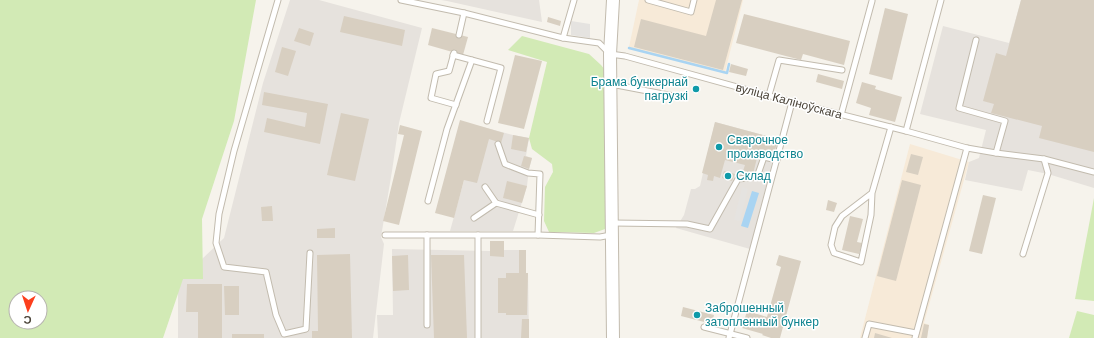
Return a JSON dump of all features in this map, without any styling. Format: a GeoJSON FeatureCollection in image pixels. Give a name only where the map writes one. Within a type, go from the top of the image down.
{"type":"FeatureCollection","features":[{"type":"Feature","properties":{"kind":"street"},"geometry":{"type":"LineString","coordinates":[[612,0],[610,54],[613,338]]}},
{"type":"Feature","properties":{"kind":"lane"},"geometry":{"type":"LineString","coordinates":[[278,0],[234,151],[219,214],[216,243],[224,267],[266,272],[276,315],[284,334],[306,329],[310,253]]}},
{"type":"Feature","properties":{"kind":"lane"},"geometry":{"type":"LineString","coordinates":[[402,0],[464,13],[563,38],[599,43],[610,54]]}},
{"type":"Feature","properties":{"kind":"lane"},"geometry":{"type":"LineString","coordinates":[[563,38],[574,0]]}},
{"type":"Feature","properties":{"kind":"lane"},"geometry":{"type":"LineString","coordinates":[[648,0],[691,12],[694,0]]}},
{"type":"Feature","properties":{"kind":"lane"},"geometry":{"type":"LineString","coordinates":[[906,131],[941,0]]}},
{"type":"Feature","properties":{"kind":"lane"},"geometry":{"type":"LineString","coordinates":[[841,115],[872,1]]}},
{"type":"Feature","properties":{"kind":"lane"},"geometry":{"type":"LineString","coordinates":[[459,35],[464,13]]}},
{"type":"Feature","properties":{"kind":"lane"},"geometry":{"type":"LineString","coordinates":[[976,40],[960,108],[1005,121],[996,153]]}},
{"type":"Feature","properties":{"kind":"lane"},"geometry":{"type":"LineString","coordinates":[[456,105],[431,98],[436,74],[449,70],[454,53],[501,68],[487,121]]}},
{"type":"Feature","properties":{"kind":"lane","name":"вуліца Каліноўскага"},"geometry":{"type":"LineString","coordinates":[[610,54],[625,56],[769,96],[967,148],[1044,159],[1094,172]]}},
{"type":"Feature","properties":{"kind":"lane"},"geometry":{"type":"LineString","coordinates":[[428,201],[447,129],[472,60]]}},
{"type":"Feature","properties":{"kind":"lane"},"geometry":{"type":"LineString","coordinates":[[769,96],[779,60],[842,70]]}},
{"type":"Feature","properties":{"kind":"lane"},"geometry":{"type":"LineString","coordinates":[[611,84],[679,96]]}},
{"type":"Feature","properties":{"kind":"lane"},"geometry":{"type":"LineString","coordinates":[[730,336],[792,102]]}},
{"type":"Feature","properties":{"kind":"lane"},"geometry":{"type":"LineString","coordinates":[[872,193],[842,216],[835,227],[831,245],[834,254],[862,262],[871,215],[872,193],[891,127]]}},
{"type":"Feature","properties":{"kind":"lane"},"geometry":{"type":"LineString","coordinates":[[498,144],[505,164],[528,173],[540,174],[538,235]]}},
{"type":"Feature","properties":{"kind":"lane"},"geometry":{"type":"LineString","coordinates":[[866,338],[869,324],[915,336],[967,148]]}},
{"type":"Feature","properties":{"kind":"lane"},"geometry":{"type":"LineString","coordinates":[[612,223],[687,224],[710,229],[738,179],[758,177],[764,157],[777,160]]}},
{"type":"Feature","properties":{"kind":"lane"},"geometry":{"type":"LineString","coordinates":[[1023,254],[1048,174],[1044,159]]}},
{"type":"Feature","properties":{"kind":"lane"},"geometry":{"type":"LineString","coordinates":[[485,187],[496,203],[539,215]]}},
{"type":"Feature","properties":{"kind":"lane"},"geometry":{"type":"LineString","coordinates":[[474,218],[496,203]]}},
{"type":"Feature","properties":{"kind":"lane"},"geometry":{"type":"LineString","coordinates":[[385,235],[538,235],[600,237],[612,235]]}},
{"type":"Feature","properties":{"kind":"lane"},"geometry":{"type":"LineString","coordinates":[[427,235],[427,325]]}},
{"type":"Feature","properties":{"kind":"lane"},"geometry":{"type":"LineString","coordinates":[[478,235],[478,338]]}},
{"type":"Feature","properties":{"kind":"lane"},"geometry":{"type":"LineString","coordinates":[[704,327],[730,336],[747,338]]}},
{"type":"Feature","properties":{"kind":"shaded area"},"geometry":{"type":"Polygon","coordinates":[[[290,0],[319,0],[422,28],[399,123],[381,237],[384,244],[373,338],[178,338],[178,282],[224,238],[263,83],[290,0]]]}},
{"type":"Feature","properties":{"kind":"shaded area"},"geometry":{"type":"Polygon","coordinates":[[[441,0],[539,0],[542,22],[447,1],[441,0]]]}},
{"type":"Feature","properties":{"kind":"shaded area"},"geometry":{"type":"Polygon","coordinates":[[[639,0],[743,0],[725,72],[629,47],[639,0]]]}},
{"type":"Feature","properties":{"kind":"shaded area"},"geometry":{"type":"Polygon","coordinates":[[[1021,0],[1094,0],[1094,188],[1048,174],[1028,170],[1022,191],[965,180],[969,162],[979,158],[986,130],[920,114],[943,26],[1009,43],[1021,0]]]}},
{"type":"Feature","properties":{"kind":"shaded area"},"geometry":{"type":"Polygon","coordinates":[[[571,21],[590,24],[590,38],[571,35],[571,21]]]}},
{"type":"Feature","properties":{"kind":"shaded area"},"geometry":{"type":"Polygon","coordinates":[[[715,122],[778,139],[750,249],[676,228],[684,215],[691,189],[695,189],[700,186],[715,122]]]}},
{"type":"Feature","properties":{"kind":"shaded area"},"geometry":{"type":"Polygon","coordinates":[[[479,126],[529,138],[526,156],[532,158],[527,186],[513,231],[450,231],[479,126]]]}},
{"type":"Feature","properties":{"kind":"shaded area"},"geometry":{"type":"Polygon","coordinates":[[[910,144],[969,162],[924,323],[929,325],[927,338],[860,338],[910,144]]]}},
{"type":"Feature","properties":{"kind":"shaded area"},"geometry":{"type":"Polygon","coordinates":[[[742,187],[748,189],[740,221],[734,220],[742,187]]]}},
{"type":"Feature","properties":{"kind":"shaded area"},"geometry":{"type":"Polygon","coordinates":[[[490,241],[504,241],[504,250],[526,250],[526,273],[528,273],[529,338],[378,338],[377,315],[393,315],[392,249],[490,251],[490,241]]]}},
{"type":"Feature","properties":{"kind":"green space"},"geometry":{"type":"Polygon","coordinates":[[[0,0],[256,0],[234,121],[202,219],[203,279],[183,279],[163,338],[0,338],[0,0]]]}},
{"type":"Feature","properties":{"kind":"green space"},"geometry":{"type":"Polygon","coordinates":[[[522,36],[589,54],[605,70],[608,223],[605,229],[594,233],[549,232],[544,221],[545,187],[553,172],[552,164],[532,149],[529,138],[547,62],[508,50],[522,36]]]}},
{"type":"Feature","properties":{"kind":"green space"},"geometry":{"type":"Polygon","coordinates":[[[1094,198],[1094,301],[1075,299],[1094,198]]]}},
{"type":"Feature","properties":{"kind":"green space"},"geometry":{"type":"Polygon","coordinates":[[[1077,311],[1094,315],[1094,338],[1069,338],[1077,311]]]}},
{"type":"Feature","properties":{"kind":"water"},"geometry":{"type":"Polygon","coordinates":[[[752,191],[759,193],[748,228],[741,226],[752,191]]]}},
{"type":"Feature","properties":{"kind":"building"},"geometry":{"type":"Polygon","coordinates":[[[716,0],[742,0],[723,70],[634,47],[641,19],[706,36],[716,0]]]}},
{"type":"Feature","properties":{"kind":"building"},"geometry":{"type":"Polygon","coordinates":[[[1021,0],[1094,0],[1094,152],[1039,138],[1042,126],[991,113],[994,104],[983,101],[996,53],[1006,56],[1021,0]]]}},
{"type":"Feature","properties":{"kind":"building"},"geometry":{"type":"Polygon","coordinates":[[[885,8],[908,14],[892,80],[869,74],[885,8]]]}},
{"type":"Feature","properties":{"kind":"building"},"geometry":{"type":"Polygon","coordinates":[[[744,14],[850,41],[844,65],[803,54],[801,60],[736,43],[744,14]]]}},
{"type":"Feature","properties":{"kind":"building"},"geometry":{"type":"Polygon","coordinates":[[[344,16],[405,30],[402,46],[340,32],[344,16]]]}},
{"type":"Feature","properties":{"kind":"building"},"geometry":{"type":"Polygon","coordinates":[[[548,17],[561,21],[560,26],[547,22],[548,17]]]}},
{"type":"Feature","properties":{"kind":"building"},"geometry":{"type":"Polygon","coordinates":[[[299,28],[314,33],[310,46],[294,41],[299,28]]]}},
{"type":"Feature","properties":{"kind":"building"},"geometry":{"type":"Polygon","coordinates":[[[432,28],[468,37],[463,55],[428,45],[432,28]]]}},
{"type":"Feature","properties":{"kind":"building"},"geometry":{"type":"Polygon","coordinates":[[[282,47],[296,51],[288,76],[275,72],[282,47]]]}},
{"type":"Feature","properties":{"kind":"building"},"geometry":{"type":"Polygon","coordinates":[[[515,55],[542,61],[524,129],[498,123],[515,55]]]}},
{"type":"Feature","properties":{"kind":"building"},"geometry":{"type":"Polygon","coordinates":[[[731,64],[748,69],[746,76],[729,72],[731,64]]]}},
{"type":"Feature","properties":{"kind":"building"},"geometry":{"type":"Polygon","coordinates":[[[818,74],[844,81],[842,89],[816,82],[818,74]]]}},
{"type":"Feature","properties":{"kind":"building"},"geometry":{"type":"Polygon","coordinates":[[[862,82],[876,86],[875,89],[902,97],[895,122],[869,115],[871,108],[856,103],[862,82]]]}},
{"type":"Feature","properties":{"kind":"building","name":"Брама бункернай пагрузкі"},"geometry":{"type":"Polygon","coordinates":[[[694,85],[699,85],[699,93],[693,92],[694,85]]]}},
{"type":"Feature","properties":{"kind":"building"},"geometry":{"type":"Polygon","coordinates":[[[264,92],[328,104],[320,144],[264,132],[267,118],[305,127],[307,113],[262,105],[264,92]]]}},
{"type":"Feature","properties":{"kind":"building"},"geometry":{"type":"Polygon","coordinates":[[[341,113],[369,119],[355,181],[327,175],[341,113]]]}},
{"type":"Feature","properties":{"kind":"building"},"geometry":{"type":"Polygon","coordinates":[[[460,120],[504,133],[501,143],[489,139],[477,183],[464,180],[454,218],[435,213],[460,120]]]}},
{"type":"Feature","properties":{"kind":"building"},"geometry":{"type":"Polygon","coordinates":[[[715,122],[778,139],[774,154],[759,150],[753,174],[743,171],[745,165],[725,160],[720,178],[714,176],[713,181],[707,180],[708,175],[702,173],[715,122]]]}},
{"type":"Feature","properties":{"kind":"building"},"geometry":{"type":"Polygon","coordinates":[[[400,125],[422,131],[399,225],[383,221],[404,135],[398,134],[400,125]]]}},
{"type":"Feature","properties":{"kind":"building"},"geometry":{"type":"Polygon","coordinates":[[[513,135],[529,138],[526,152],[511,149],[513,135]]]}},
{"type":"Feature","properties":{"kind":"building"},"geometry":{"type":"Polygon","coordinates":[[[911,154],[923,157],[918,175],[906,172],[911,154]]]}},
{"type":"Feature","properties":{"kind":"building"},"geometry":{"type":"Polygon","coordinates":[[[524,156],[532,158],[529,169],[521,166],[524,156]]]}},
{"type":"Feature","properties":{"kind":"building","name":"Склад"},"geometry":{"type":"Polygon","coordinates":[[[724,171],[735,174],[732,181],[722,178],[724,171]]]}},
{"type":"Feature","properties":{"kind":"building"},"geometry":{"type":"Polygon","coordinates":[[[902,180],[921,185],[896,281],[877,276],[902,180]]]}},
{"type":"Feature","properties":{"kind":"building"},"geometry":{"type":"Polygon","coordinates":[[[507,181],[527,186],[522,203],[503,198],[507,181]]]}},
{"type":"Feature","properties":{"kind":"building"},"geometry":{"type":"Polygon","coordinates":[[[983,195],[996,198],[982,254],[969,251],[983,195]]]}},
{"type":"Feature","properties":{"kind":"building"},"geometry":{"type":"Polygon","coordinates":[[[828,200],[837,203],[834,212],[826,210],[828,200]]]}},
{"type":"Feature","properties":{"kind":"building"},"geometry":{"type":"Polygon","coordinates":[[[272,206],[273,221],[262,221],[261,207],[272,206]]]}},
{"type":"Feature","properties":{"kind":"building"},"geometry":{"type":"Polygon","coordinates":[[[850,216],[863,219],[857,242],[862,243],[859,254],[842,250],[850,216]]]}},
{"type":"Feature","properties":{"kind":"building"},"geometry":{"type":"Polygon","coordinates":[[[335,228],[335,238],[317,238],[317,229],[335,228]]]}},
{"type":"Feature","properties":{"kind":"building"},"geometry":{"type":"Polygon","coordinates":[[[490,241],[504,241],[504,257],[490,256],[490,241]]]}},
{"type":"Feature","properties":{"kind":"building"},"geometry":{"type":"Polygon","coordinates":[[[519,250],[526,250],[526,273],[528,273],[527,315],[506,315],[506,313],[498,313],[498,278],[506,278],[506,273],[519,273],[519,250]]]}},
{"type":"Feature","properties":{"kind":"building"},"geometry":{"type":"Polygon","coordinates":[[[350,254],[352,338],[312,338],[312,331],[318,331],[317,255],[350,254]]]}},
{"type":"Feature","properties":{"kind":"building"},"geometry":{"type":"Polygon","coordinates":[[[408,255],[409,290],[393,291],[392,256],[408,255]]]}},
{"type":"Feature","properties":{"kind":"building"},"geometry":{"type":"Polygon","coordinates":[[[431,255],[464,255],[467,338],[434,338],[431,255]]]}},
{"type":"Feature","properties":{"kind":"building"},"geometry":{"type":"Polygon","coordinates":[[[779,255],[801,261],[780,338],[771,338],[742,328],[747,311],[767,317],[781,267],[776,265],[779,255]]]}},
{"type":"Feature","properties":{"kind":"building"},"geometry":{"type":"Polygon","coordinates":[[[187,284],[222,284],[222,338],[198,338],[198,312],[186,312],[187,284]]]}},
{"type":"Feature","properties":{"kind":"building"},"geometry":{"type":"Polygon","coordinates":[[[224,286],[239,286],[239,315],[225,315],[224,286]]]}},
{"type":"Feature","properties":{"kind":"building","name":"Заброшенный затопленный бункер"},"geometry":{"type":"Polygon","coordinates":[[[683,307],[714,315],[712,324],[681,316],[683,307]]]}},
{"type":"Feature","properties":{"kind":"building"},"geometry":{"type":"Polygon","coordinates":[[[522,319],[529,319],[529,338],[521,338],[522,319]]]}},
{"type":"Feature","properties":{"kind":"building"},"geometry":{"type":"Polygon","coordinates":[[[924,324],[929,325],[927,338],[921,338],[924,324]]]}},
{"type":"Feature","properties":{"kind":"building"},"geometry":{"type":"Polygon","coordinates":[[[875,333],[892,338],[874,338],[875,333]]]}},
{"type":"Feature","properties":{"kind":"building"},"geometry":{"type":"Polygon","coordinates":[[[232,334],[264,334],[264,338],[232,338],[232,334]]]}},
{"type":"Feature","properties":{"kind":"waterway"},"geometry":{"type":"LineString","coordinates":[[629,48],[727,73],[729,64]]}},
{"type":"Feature","properties":{"kind":"place","name":"Брама бункернай пагрузкі"},"geometry":{"type":"Point","coordinates":[696,89]}},
{"type":"Feature","properties":{"kind":"place","name":"Сварочное производство"},"geometry":{"type":"Point","coordinates":[719,147]}},
{"type":"Feature","properties":{"kind":"place","name":"Склад"},"geometry":{"type":"Point","coordinates":[728,176]}},
{"type":"Feature","properties":{"kind":"place","name":"Заброшенный затопленный бункер"},"geometry":{"type":"Point","coordinates":[697,315]}}]}
